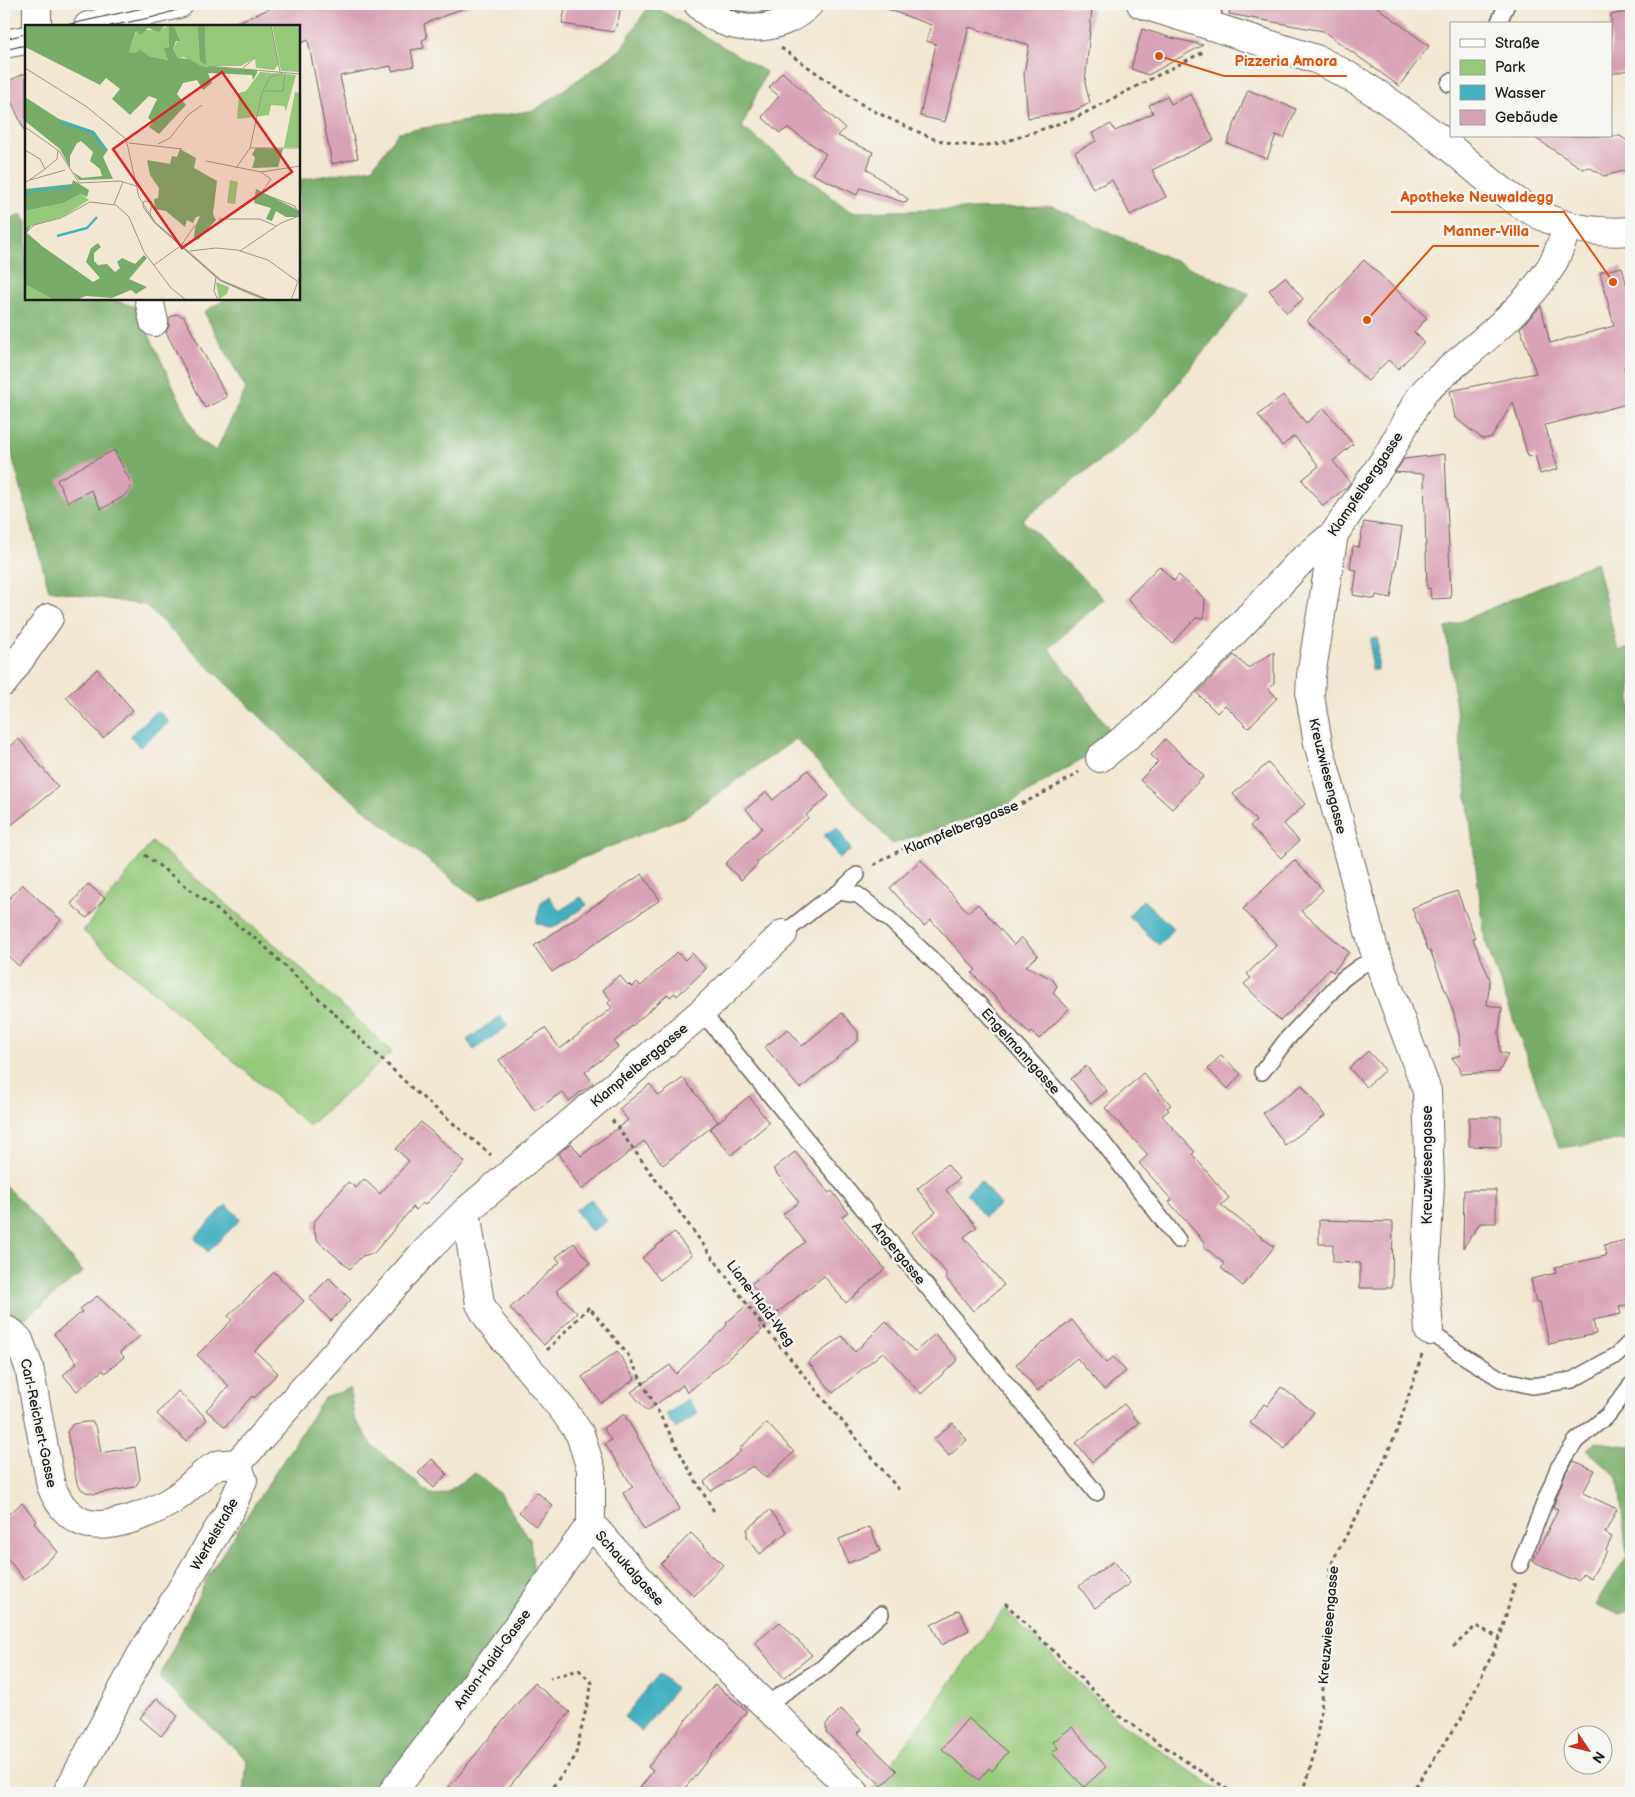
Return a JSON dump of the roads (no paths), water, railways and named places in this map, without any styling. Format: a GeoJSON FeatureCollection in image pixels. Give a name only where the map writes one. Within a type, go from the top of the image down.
{"type":"FeatureCollection","features":[{"type":"Feature","properties":{"kind":"street"},"geometry":{"type":"LineString","coordinates":[[37,4],[37,25]]}},
{"type":"Feature","properties":{"kind":"street"},"geometry":{"type":"LineString","coordinates":[[92,25],[178,4]]}},
{"type":"Feature","properties":{"kind":"street"},"geometry":{"type":"LineString","coordinates":[[698,4],[704,10],[737,26],[756,28],[772,25],[789,18],[809,4]]}},
{"type":"Feature","properties":{"kind":"street"},"geometry":{"type":"LineString","coordinates":[[1142,4],[1222,21],[1316,59],[1338,70],[1419,124],[1515,202],[1546,219],[1590,230],[1631,231]]}},
{"type":"Feature","properties":{"kind":"street"},"geometry":{"type":"LineString","coordinates":[[4,44],[25,40]]}},
{"type":"Feature","properties":{"kind":"street","name":"Klampfelberggasse"},"geometry":{"type":"LineString","coordinates":[[1100,758],[1149,719],[1297,565],[1334,534],[1388,455],[1417,402],[1425,392],[1516,310],[1534,290],[1551,267],[1568,226]]}},
{"type":"Feature","properties":{"kind":"street","name":"Kreuzwiesengasse"},"geometry":{"type":"LineString","coordinates":[[1334,534],[1311,676],[1312,716],[1325,771],[1377,957],[1427,1091],[1430,1184],[1425,1278],[1429,1331]]}},
{"type":"Feature","properties":{"kind":"street"},"geometry":{"type":"LineString","coordinates":[[4,682],[49,618]]}},
{"type":"Feature","properties":{"kind":"street","name":"Klampfelberggasse"},"geometry":{"type":"LineString","coordinates":[[466,1212],[702,1012],[784,934]]}},
{"type":"Feature","properties":{"kind":"street"},"geometry":{"type":"LineString","coordinates":[[237,1464],[420,1258],[466,1212]]}},
{"type":"Feature","properties":{"kind":"street","name":"Schaukalgasse"},"geometry":{"type":"LineString","coordinates":[[466,1212],[480,1304],[491,1323],[564,1411],[580,1434],[591,1469],[591,1524],[660,1602],[855,1793]]}},
{"type":"Feature","properties":{"kind":"street","name":"Carl-Reichert-Gasse"},"geometry":{"type":"LineString","coordinates":[[4,1329],[12,1333],[19,1340],[29,1367],[51,1486],[58,1503],[68,1513],[82,1522],[100,1524],[145,1514],[180,1495],[218,1465],[237,1464]]}},
{"type":"Feature","properties":{"kind":"street","name":"Werfelstraße"},"geometry":{"type":"LineString","coordinates":[[67,1793],[140,1657],[230,1510],[243,1480],[237,1464]]}},
{"type":"Feature","properties":{"kind":"street","name":"Anton-Haidl-Gasse"},"geometry":{"type":"LineString","coordinates":[[392,1793],[486,1669],[591,1524]]}},
{"type":"Feature","properties":{"kind":"lane"},"geometry":{"type":"LineString","coordinates":[[1499,22],[1507,4]]}},
{"type":"Feature","properties":{"kind":"lane","name":"Klampfelberggasse"},"geometry":{"type":"LineString","coordinates":[[784,934],[818,906],[840,892],[857,875]]}},
{"type":"Feature","properties":{"kind":"lane","name":"Engelmanngasse"},"geometry":{"type":"LineString","coordinates":[[840,892],[858,895],[890,920],[976,1001],[1098,1136],[1178,1240]]}},
{"type":"Feature","properties":{"kind":"lane"},"geometry":{"type":"LineString","coordinates":[[1262,1072],[1288,1039],[1343,979],[1358,967],[1377,957]]}},
{"type":"Feature","properties":{"kind":"lane","name":"Angergasse"},"geometry":{"type":"LineString","coordinates":[[702,1012],[1096,1493]]}},
{"type":"Feature","properties":{"kind":"lane"},"geometry":{"type":"LineString","coordinates":[[1429,1331],[1501,1380],[1532,1386],[1572,1380],[1617,1355],[1631,1341]]}},
{"type":"Feature","properties":{"kind":"lane"},"geometry":{"type":"LineString","coordinates":[[1520,1566],[1558,1468],[1576,1441],[1608,1415],[1631,1385]]}},
{"type":"Feature","properties":{"kind":"lane"},"geometry":{"type":"LineString","coordinates":[[765,1705],[822,1668],[881,1614]]}},
{"type":"Feature","properties":{"kind":"water"},"geometry":{"type":"Polygon","coordinates":[[[1371,638],[1378,638],[1378,670],[1371,670],[1371,638]]]}},
{"type":"Feature","properties":{"kind":"water"},"geometry":{"type":"Polygon","coordinates":[[[158,710],[169,722],[140,747],[130,736],[158,710]]]}},
{"type":"Feature","properties":{"kind":"water"},"geometry":{"type":"Polygon","coordinates":[[[837,827],[851,850],[839,858],[824,835],[837,827]]]}},
{"type":"Feature","properties":{"kind":"water"},"geometry":{"type":"Polygon","coordinates":[[[549,896],[559,911],[581,897],[587,905],[553,928],[536,923],[541,902],[549,896]]]}},
{"type":"Feature","properties":{"kind":"water"},"geometry":{"type":"Polygon","coordinates":[[[1143,900],[1174,929],[1159,945],[1128,916],[1143,900]]]}},
{"type":"Feature","properties":{"kind":"water"},"geometry":{"type":"Polygon","coordinates":[[[500,1016],[508,1026],[474,1050],[467,1040],[500,1016]]]}},
{"type":"Feature","properties":{"kind":"water"},"geometry":{"type":"Polygon","coordinates":[[[981,1181],[1000,1205],[984,1217],[966,1193],[981,1181]]]}},
{"type":"Feature","properties":{"kind":"water"},"geometry":{"type":"Polygon","coordinates":[[[591,1199],[607,1221],[592,1232],[575,1210],[591,1199]]]}},
{"type":"Feature","properties":{"kind":"water"},"geometry":{"type":"Polygon","coordinates":[[[226,1205],[241,1219],[208,1252],[194,1238],[226,1205]]]}},
{"type":"Feature","properties":{"kind":"water"},"geometry":{"type":"Polygon","coordinates":[[[687,1399],[698,1413],[676,1429],[666,1415],[687,1399]]]}},
{"type":"Feature","properties":{"kind":"water"},"geometry":{"type":"Polygon","coordinates":[[[659,1674],[676,1688],[642,1731],[624,1717],[659,1674]]]}},
{"type":"Feature","properties":{"kind":"tram line"},"geometry":{"type":"LineString","coordinates":[[66,25],[161,4]]}},
{"type":"Feature","properties":{"kind":"tram line"},"geometry":{"type":"LineString","coordinates":[[115,25],[154,17],[197,4]]}},
{"type":"Feature","properties":{"kind":"tram line"},"geometry":{"type":"LineString","coordinates":[[721,4],[729,9],[747,14],[773,11],[790,4]]}},
{"type":"Feature","properties":{"kind":"tram line"},"geometry":{"type":"LineString","coordinates":[[4,39],[25,34]]}},
{"type":"Feature","properties":{"kind":"tram line"},"geometry":{"type":"LineString","coordinates":[[4,50],[25,45]]}},
{"type":"Feature","properties":{"kind":"place","name":"Pizzeria Amora"},"geometry":{"type":"Point","coordinates":[1159,56]}},
{"type":"Feature","properties":{"kind":"place","name":"Apotheke Neuwaldegg"},"geometry":{"type":"Point","coordinates":[1613,282]}},
{"type":"Feature","properties":{"kind":"place","name":"Manner-Villa"},"geometry":{"type":"Point","coordinates":[1367,320]}}]}
